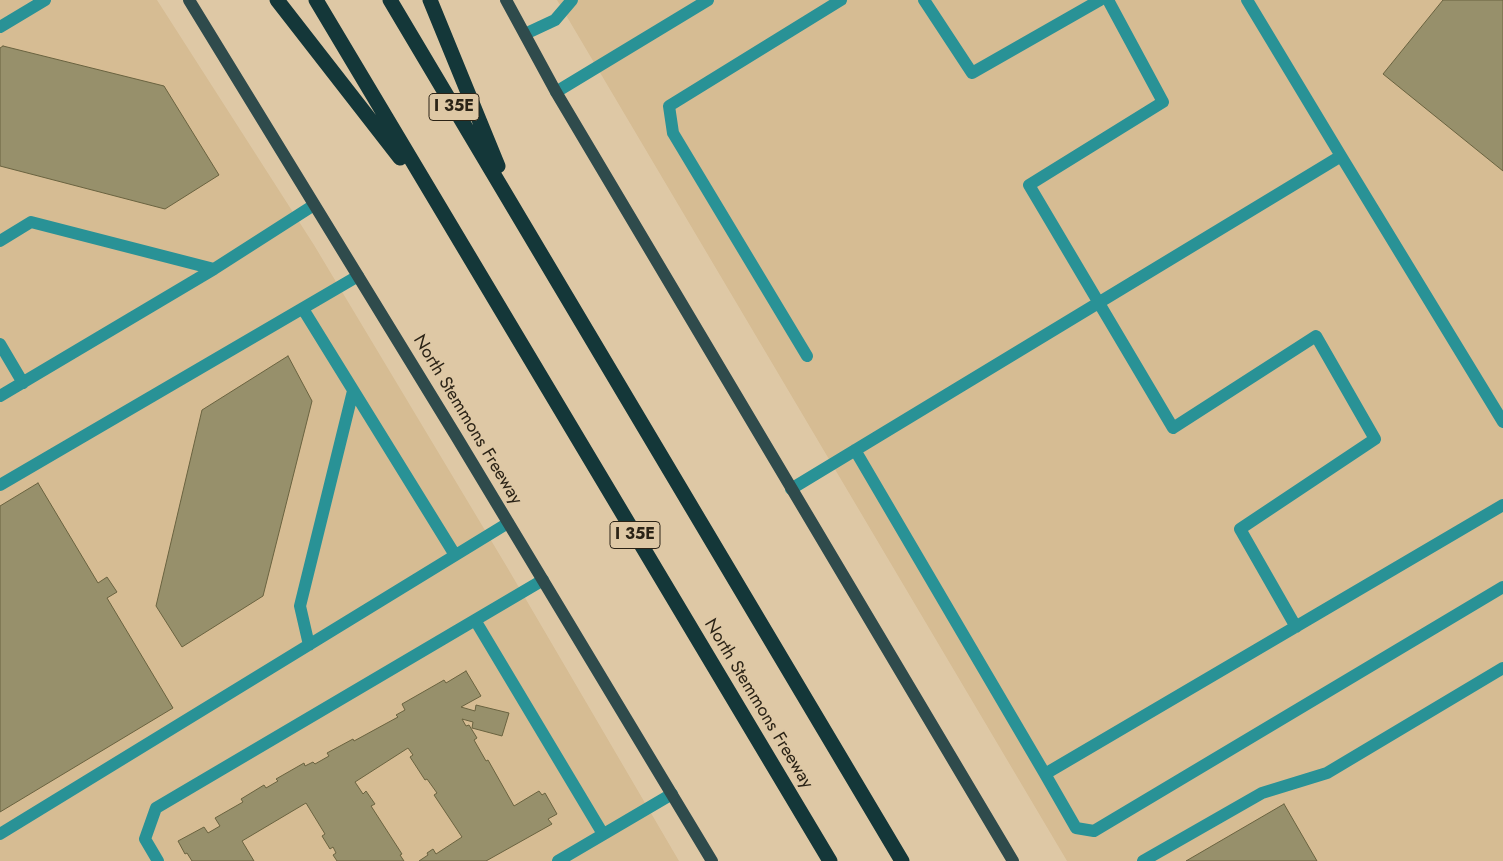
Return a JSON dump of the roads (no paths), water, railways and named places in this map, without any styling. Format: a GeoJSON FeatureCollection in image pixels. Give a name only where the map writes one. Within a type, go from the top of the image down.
{"type":"FeatureCollection","features":[{"type":"Feature","properties":{"kind":"highway"},"geometry":{"type":"LineString","coordinates":[[277,0],[439,208]]}},
{"type":"Feature","properties":{"kind":"highway","name":"North Stemmons Freeway"},"geometry":{"type":"LineString","coordinates":[[316,0],[830,861]]}},
{"type":"Feature","properties":{"kind":"highway","name":"I 35E"},"geometry":{"type":"LineString","coordinates":[[390,0],[902,861]]}},
{"type":"Feature","properties":{"kind":"highway"},"geometry":{"type":"LineString","coordinates":[[430,0],[517,214]]}},
{"type":"Feature","properties":{"kind":"main road","name":"North Stemmons Freeway"},"geometry":{"type":"LineString","coordinates":[[189,0],[712,861]]}},
{"type":"Feature","properties":{"kind":"main road"},"geometry":{"type":"LineString","coordinates":[[506,0],[556,92],[1013,861]]}},
{"type":"Feature","properties":{"kind":"lane"},"geometry":{"type":"LineString","coordinates":[[0,27],[45,0]]}},
{"type":"Feature","properties":{"kind":"lane"},"geometry":{"type":"LineString","coordinates":[[525,34],[555,20],[572,0]]}},
{"type":"Feature","properties":{"kind":"lane"},"geometry":{"type":"LineString","coordinates":[[556,92],[708,0]]}},
{"type":"Feature","properties":{"kind":"lane"},"geometry":{"type":"LineString","coordinates":[[807,356],[673,133],[669,106],[840,0]]}},
{"type":"Feature","properties":{"kind":"lane"},"geometry":{"type":"LineString","coordinates":[[924,0],[972,73],[1100,0]]}},
{"type":"Feature","properties":{"kind":"lane"},"geometry":{"type":"LineString","coordinates":[[1108,0],[1162,102],[1029,184],[1173,428],[1316,336],[1375,440],[1240,529],[1296,627]]}},
{"type":"Feature","properties":{"kind":"lane"},"geometry":{"type":"LineString","coordinates":[[1247,0],[1503,422]]}},
{"type":"Feature","properties":{"kind":"lane"},"geometry":{"type":"LineString","coordinates":[[791,489],[1341,156]]}},
{"type":"Feature","properties":{"kind":"lane"},"geometry":{"type":"LineString","coordinates":[[0,396],[214,269],[314,205]]}},
{"type":"Feature","properties":{"kind":"lane"},"geometry":{"type":"LineString","coordinates":[[0,241],[31,222],[214,269]]}},
{"type":"Feature","properties":{"kind":"lane"},"geometry":{"type":"LineString","coordinates":[[0,484],[358,276]]}},
{"type":"Feature","properties":{"kind":"lane"},"geometry":{"type":"LineString","coordinates":[[303,309],[455,555]]}},
{"type":"Feature","properties":{"kind":"lane"},"geometry":{"type":"LineString","coordinates":[[0,344],[23,383]]}},
{"type":"Feature","properties":{"kind":"lane"},"geometry":{"type":"LineString","coordinates":[[310,645],[300,606],[354,391]]}},
{"type":"Feature","properties":{"kind":"lane"},"geometry":{"type":"LineString","coordinates":[[855,450],[1076,828],[1094,831],[1503,587]]}},
{"type":"Feature","properties":{"kind":"lane"},"geometry":{"type":"LineString","coordinates":[[1045,774],[1503,505]]}},
{"type":"Feature","properties":{"kind":"lane"},"geometry":{"type":"LineString","coordinates":[[0,834],[508,523]]}},
{"type":"Feature","properties":{"kind":"lane"},"geometry":{"type":"LineString","coordinates":[[158,861],[145,840],[156,808],[543,580]]}},
{"type":"Feature","properties":{"kind":"lane"},"geometry":{"type":"LineString","coordinates":[[475,620],[603,834]]}},
{"type":"Feature","properties":{"kind":"lane"},"geometry":{"type":"LineString","coordinates":[[1143,861],[1262,793],[1327,773],[1503,668]]}},
{"type":"Feature","properties":{"kind":"lane"},"geometry":{"type":"LineString","coordinates":[[558,861],[672,794]]}}]}
